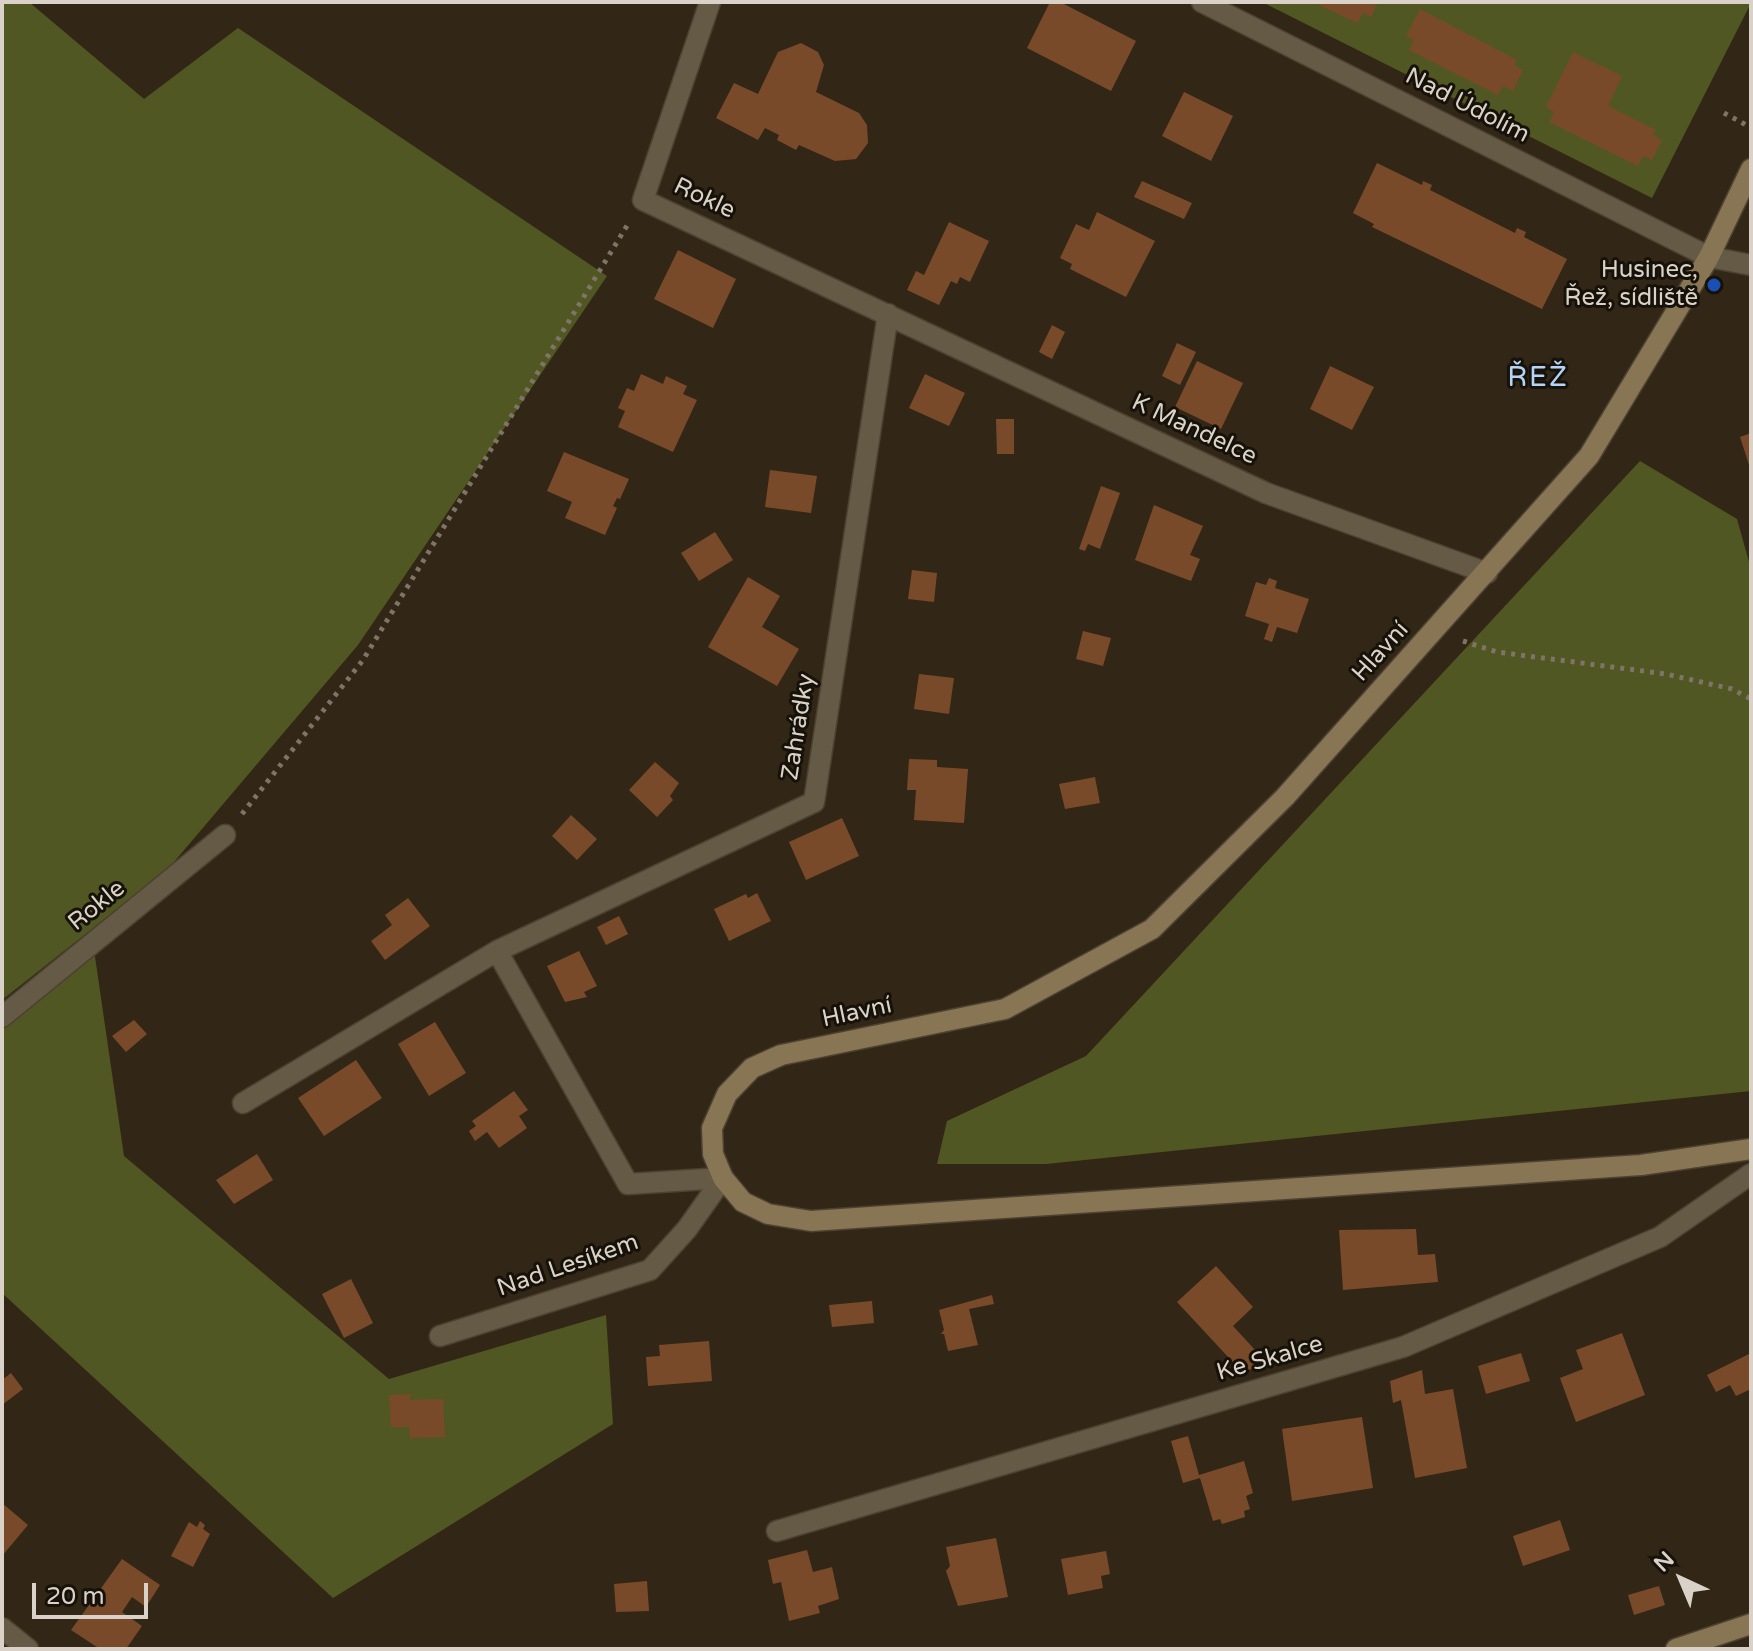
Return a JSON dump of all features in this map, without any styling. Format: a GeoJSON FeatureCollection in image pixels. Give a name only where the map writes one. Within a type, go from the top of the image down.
{"type":"FeatureCollection","features":[{"type":"Feature","properties":{"kind":"street","name":"Rokle"},"geometry":{"type":"LineString","coordinates":[[710,2],[643,200],[888,314]]}},
{"type":"Feature","properties":{"kind":"street","name":"Nad Údolím"},"geometry":{"type":"LineString","coordinates":[[1202,2],[1709,257],[1751,265]]}},
{"type":"Feature","properties":{"kind":"street","name":"Hlavní"},"geometry":{"type":"LineString","coordinates":[[1751,169],[1709,257],[1589,456],[1285,797],[1152,929],[1005,1009],[781,1055],[752,1068],[727,1094],[712,1128],[713,1154],[723,1178],[743,1202],[768,1214],[811,1221],[1625,1166],[1751,1149]]}},
{"type":"Feature","properties":{"kind":"street","name":"K Mandelce"},"geometry":{"type":"LineString","coordinates":[[888,314],[1266,493],[1487,573]]}},
{"type":"Feature","properties":{"kind":"street","name":"Zahrádky"},"geometry":{"type":"LineString","coordinates":[[243,1103],[497,951],[814,802],[888,314]]}},
{"type":"Feature","properties":{"kind":"street","name":"Rokle"},"geometry":{"type":"LineString","coordinates":[[2,1017],[225,835]]}},
{"type":"Feature","properties":{"kind":"street"},"geometry":{"type":"LineString","coordinates":[[497,951],[628,1184],[723,1178]]}},
{"type":"Feature","properties":{"kind":"street","name":"Ke Skalce"},"geometry":{"type":"LineString","coordinates":[[777,1531],[1403,1347],[1660,1237],[1751,1174]]}},
{"type":"Feature","properties":{"kind":"street","name":"Nad Lesíkem"},"geometry":{"type":"LineString","coordinates":[[440,1336],[650,1270],[687,1229],[723,1178]]}},
{"type":"Feature","properties":{"kind":"street"},"geometry":{"type":"LineString","coordinates":[[1676,1649],[1751,1624]]}},
{"type":"Feature","properties":{"kind":"street"},"geometry":{"type":"LineString","coordinates":[[2,1628],[28,1649]]}},
{"type":"Feature","properties":{"kind":"path"},"geometry":{"type":"LineString","coordinates":[[1724,113],[1750,126],[1744,139]]}},
{"type":"Feature","properties":{"kind":"path"},"geometry":{"type":"LineString","coordinates":[[225,835],[363,660],[643,200]]}},
{"type":"Feature","properties":{"kind":"path"},"geometry":{"type":"LineString","coordinates":[[1460,639],[1497,652],[1666,674],[1732,689],[1751,699]]}},
{"type":"Feature","properties":{"kind":"green space"},"geometry":{"type":"Polygon","coordinates":[[[2,2],[29,2],[144,99],[238,28],[607,276],[358,645],[168,869],[2,1000],[2,2]]]}},
{"type":"Feature","properties":{"kind":"green space"},"geometry":{"type":"Polygon","coordinates":[[[1262,2],[1751,2],[1751,3],[1652,198],[1262,2]]]}},
{"type":"Feature","properties":{"kind":"green space"},"geometry":{"type":"Polygon","coordinates":[[[1640,461],[1737,519],[1751,569],[1751,1091],[1046,1164],[937,1164],[947,1121],[1086,1056],[1640,461]]]}},
{"type":"Feature","properties":{"kind":"green space"},"geometry":{"type":"Polygon","coordinates":[[[93,943],[124,1156],[389,1379],[606,1315],[613,1424],[333,1598],[2,1293],[2,1021],[93,943]]]}},
{"type":"Feature","properties":{"kind":"building"},"geometry":{"type":"Polygon","coordinates":[[[1050,2],[1060,2],[1136,41],[1111,91],[1027,48],[1050,2]]]}},
{"type":"Feature","properties":{"kind":"building"},"geometry":{"type":"Polygon","coordinates":[[[1313,2],[1378,2],[1371,17],[1363,13],[1357,23],[1313,2]]]}},
{"type":"Feature","properties":{"kind":"building"},"geometry":{"type":"Polygon","coordinates":[[[1420,9],[1517,60],[1514,65],[1523,70],[1513,91],[1503,86],[1498,95],[1409,50],[1414,40],[1406,36],[1420,9]]]}},
{"type":"Feature","properties":{"kind":"building"},"geometry":{"type":"Polygon","coordinates":[[[801,43],[818,52],[824,65],[816,92],[859,113],[867,125],[868,143],[856,159],[835,161],[799,145],[796,150],[777,140],[779,135],[765,128],[758,140],[716,118],[734,83],[758,94],[778,52],[801,43]]]}},
{"type":"Feature","properties":{"kind":"building"},"geometry":{"type":"Polygon","coordinates":[[[1573,52],[1622,76],[1608,106],[1656,130],[1653,135],[1662,140],[1652,160],[1643,156],[1638,166],[1549,122],[1554,112],[1546,107],[1573,52]]]}},
{"type":"Feature","properties":{"kind":"building"},"geometry":{"type":"Polygon","coordinates":[[[1184,92],[1233,116],[1211,161],[1162,136],[1184,92]]]}},
{"type":"Feature","properties":{"kind":"building"},"geometry":{"type":"Polygon","coordinates":[[[1377,163],[1422,185],[1423,181],[1432,185],[1430,190],[1515,233],[1517,228],[1526,232],[1524,237],[1567,259],[1542,309],[1372,227],[1374,224],[1353,213],[1377,163]]]}},
{"type":"Feature","properties":{"kind":"building"},"geometry":{"type":"Polygon","coordinates":[[[1142,181],[1192,203],[1184,219],[1134,197],[1142,181]]]}},
{"type":"Feature","properties":{"kind":"building"},"geometry":{"type":"Polygon","coordinates":[[[1097,212],[1155,241],[1126,297],[1070,269],[1072,264],[1060,258],[1076,224],[1089,230],[1097,212]]]}},
{"type":"Feature","properties":{"kind":"building"},"geometry":{"type":"Polygon","coordinates":[[[949,222],[989,241],[970,282],[960,277],[957,284],[951,281],[939,305],[907,290],[916,271],[924,275],[949,222]]]}},
{"type":"Feature","properties":{"kind":"building"},"geometry":{"type":"Polygon","coordinates":[[[678,250],[736,279],[713,328],[654,299],[678,250]]]}},
{"type":"Feature","properties":{"kind":"building"},"geometry":{"type":"Polygon","coordinates":[[[1052,325],[1065,332],[1052,359],[1039,352],[1052,325]]]}},
{"type":"Feature","properties":{"kind":"building"},"geometry":{"type":"Polygon","coordinates":[[[1177,343],[1196,352],[1180,385],[1162,376],[1177,343]]]}},
{"type":"Feature","properties":{"kind":"building"},"geometry":{"type":"Polygon","coordinates":[[[1197,361],[1243,383],[1221,429],[1175,407],[1197,361]]]}},
{"type":"Feature","properties":{"kind":"building"},"geometry":{"type":"Polygon","coordinates":[[[1330,366],[1374,387],[1352,430],[1310,409],[1330,366]]]}},
{"type":"Feature","properties":{"kind":"building"},"geometry":{"type":"Polygon","coordinates":[[[641,374],[663,384],[666,376],[687,386],[683,394],[697,400],[673,452],[618,427],[625,411],[618,408],[627,388],[634,391],[641,374]]]}},
{"type":"Feature","properties":{"kind":"building"},"geometry":{"type":"Polygon","coordinates":[[[925,374],[965,393],[949,426],[909,408],[925,374]]]}},
{"type":"Feature","properties":{"kind":"building"},"geometry":{"type":"Polygon","coordinates":[[[996,419],[1014,419],[1014,454],[997,454],[996,419]]]}},
{"type":"Feature","properties":{"kind":"building"},"geometry":{"type":"Polygon","coordinates":[[[1751,433],[1751,468],[1750,468],[1740,437],[1751,433]]]}},
{"type":"Feature","properties":{"kind":"building"},"geometry":{"type":"Polygon","coordinates":[[[564,452],[629,479],[620,499],[617,498],[613,506],[617,508],[605,535],[565,518],[572,502],[547,491],[564,452]]]}},
{"type":"Feature","properties":{"kind":"building"},"geometry":{"type":"Polygon","coordinates":[[[770,470],[817,476],[811,513],[765,507],[770,470]]]}},
{"type":"Feature","properties":{"kind":"building"},"geometry":{"type":"Polygon","coordinates":[[[1101,486],[1120,493],[1100,549],[1088,544],[1085,551],[1079,549],[1101,486]]]}},
{"type":"Feature","properties":{"kind":"building"},"geometry":{"type":"Polygon","coordinates":[[[1154,505],[1203,526],[1190,555],[1200,559],[1191,581],[1135,560],[1154,505]]]}},
{"type":"Feature","properties":{"kind":"building"},"geometry":{"type":"Polygon","coordinates":[[[715,532],[733,560],[699,581],[681,553],[715,532]]]}},
{"type":"Feature","properties":{"kind":"building"},"geometry":{"type":"Polygon","coordinates":[[[912,570],[937,573],[934,602],[908,599],[912,570]]]}},
{"type":"Feature","properties":{"kind":"building"},"geometry":{"type":"Polygon","coordinates":[[[748,577],[780,596],[762,627],[799,649],[777,686],[708,647],[748,577]]]}},
{"type":"Feature","properties":{"kind":"building"},"geometry":{"type":"Polygon","coordinates":[[[1269,578],[1277,581],[1275,588],[1309,599],[1297,633],[1277,627],[1272,642],[1264,639],[1269,624],[1245,616],[1256,582],[1266,585],[1269,578]]]}},
{"type":"Feature","properties":{"kind":"building"},"geometry":{"type":"Polygon","coordinates":[[[1083,631],[1111,638],[1103,666],[1076,659],[1083,631]]]}},
{"type":"Feature","properties":{"kind":"building"},"geometry":{"type":"Polygon","coordinates":[[[919,674],[954,678],[949,714],[914,709],[919,674]]]}},
{"type":"Feature","properties":{"kind":"building"},"geometry":{"type":"Polygon","coordinates":[[[909,759],[937,760],[937,767],[968,769],[964,823],[914,820],[916,790],[907,790],[909,759]]]}},
{"type":"Feature","properties":{"kind":"building"},"geometry":{"type":"Polygon","coordinates":[[[655,762],[679,783],[670,796],[673,800],[657,817],[629,790],[655,762]]]}},
{"type":"Feature","properties":{"kind":"building"},"geometry":{"type":"Polygon","coordinates":[[[1095,777],[1100,803],[1065,809],[1059,784],[1095,777]]]}},
{"type":"Feature","properties":{"kind":"building"},"geometry":{"type":"Polygon","coordinates":[[[571,815],[597,839],[577,860],[552,836],[571,815]]]}},
{"type":"Feature","properties":{"kind":"building"},"geometry":{"type":"Polygon","coordinates":[[[842,818],[859,856],[806,880],[789,842],[842,818]]]}},
{"type":"Feature","properties":{"kind":"building"},"geometry":{"type":"Polygon","coordinates":[[[757,893],[771,921],[729,941],[714,909],[746,894],[748,898],[757,893]]]}},
{"type":"Feature","properties":{"kind":"building"},"geometry":{"type":"Polygon","coordinates":[[[408,898],[430,926],[385,960],[371,941],[392,925],[385,915],[408,898]]]}},
{"type":"Feature","properties":{"kind":"building"},"geometry":{"type":"Polygon","coordinates":[[[619,916],[628,934],[606,945],[597,927],[619,916]]]}},
{"type":"Feature","properties":{"kind":"building"},"geometry":{"type":"Polygon","coordinates":[[[579,951],[597,986],[584,992],[587,997],[565,1002],[547,966],[579,951]]]}},
{"type":"Feature","properties":{"kind":"building"},"geometry":{"type":"Polygon","coordinates":[[[134,1020],[147,1034],[126,1052],[112,1036],[134,1020]]]}},
{"type":"Feature","properties":{"kind":"building"},"geometry":{"type":"Polygon","coordinates":[[[435,1022],[466,1073],[429,1096],[398,1044],[435,1022]]]}},
{"type":"Feature","properties":{"kind":"building"},"geometry":{"type":"Polygon","coordinates":[[[356,1060],[382,1098],[324,1136],[298,1098],[356,1060]]]}},
{"type":"Feature","properties":{"kind":"building"},"geometry":{"type":"Polygon","coordinates":[[[514,1091],[528,1110],[519,1116],[527,1128],[499,1148],[487,1132],[475,1141],[469,1131],[476,1126],[472,1121],[514,1091]]]}},
{"type":"Feature","properties":{"kind":"building"},"geometry":{"type":"Polygon","coordinates":[[[257,1154],[273,1180],[234,1204],[216,1180],[257,1154]]]}},
{"type":"Feature","properties":{"kind":"building"},"geometry":{"type":"Polygon","coordinates":[[[1416,1229],[1418,1255],[1435,1254],[1438,1282],[1343,1290],[1339,1230],[1416,1229]]]}},
{"type":"Feature","properties":{"kind":"building"},"geometry":{"type":"Polygon","coordinates":[[[1216,1266],[1253,1307],[1233,1326],[1268,1364],[1242,1372],[1177,1302],[1216,1266]]]}},
{"type":"Feature","properties":{"kind":"building"},"geometry":{"type":"Polygon","coordinates":[[[351,1279],[373,1323],[344,1338],[322,1294],[351,1279]]]}},
{"type":"Feature","properties":{"kind":"building"},"geometry":{"type":"Polygon","coordinates":[[[992,1295],[994,1304],[969,1309],[978,1345],[948,1351],[944,1334],[941,1334],[944,1330],[939,1310],[992,1295]]]}},
{"type":"Feature","properties":{"kind":"building"},"geometry":{"type":"Polygon","coordinates":[[[872,1301],[874,1323],[832,1327],[829,1305],[872,1301]]]}},
{"type":"Feature","properties":{"kind":"building"},"geometry":{"type":"Polygon","coordinates":[[[1622,1333],[1645,1395],[1576,1422],[1560,1378],[1583,1369],[1576,1350],[1622,1333]]]}},
{"type":"Feature","properties":{"kind":"building"},"geometry":{"type":"Polygon","coordinates":[[[709,1341],[712,1381],[648,1386],[646,1357],[660,1356],[659,1345],[709,1341]]]}},
{"type":"Feature","properties":{"kind":"building"},"geometry":{"type":"Polygon","coordinates":[[[1521,1353],[1530,1381],[1486,1394],[1478,1366],[1521,1353]]]}},
{"type":"Feature","properties":{"kind":"building"},"geometry":{"type":"Polygon","coordinates":[[[1751,1353],[1751,1389],[1736,1396],[1730,1385],[1716,1392],[1707,1375],[1751,1353]]]}},
{"type":"Feature","properties":{"kind":"building"},"geometry":{"type":"Polygon","coordinates":[[[1422,1370],[1425,1394],[1453,1389],[1467,1468],[1415,1478],[1401,1400],[1393,1403],[1390,1381],[1422,1370]]]}},
{"type":"Feature","properties":{"kind":"building"},"geometry":{"type":"Polygon","coordinates":[[[11,1373],[23,1389],[2,1405],[2,1380],[11,1373]]]}},
{"type":"Feature","properties":{"kind":"building"},"geometry":{"type":"Polygon","coordinates":[[[411,1394],[410,1400],[443,1399],[445,1437],[410,1438],[409,1427],[391,1427],[389,1395],[411,1394]]]}},
{"type":"Feature","properties":{"kind":"building"},"geometry":{"type":"Polygon","coordinates":[[[1362,1417],[1373,1488],[1292,1501],[1282,1429],[1362,1417]]]}},
{"type":"Feature","properties":{"kind":"building"},"geometry":{"type":"Polygon","coordinates":[[[1188,1436],[1199,1475],[1244,1461],[1253,1493],[1246,1496],[1250,1509],[1244,1511],[1245,1517],[1222,1524],[1220,1519],[1213,1521],[1200,1478],[1183,1483],[1171,1441],[1188,1436]]]}},
{"type":"Feature","properties":{"kind":"building"},"geometry":{"type":"Polygon","coordinates":[[[2,1503],[28,1525],[2,1556],[2,1503]]]}},
{"type":"Feature","properties":{"kind":"building"},"geometry":{"type":"Polygon","coordinates":[[[1560,1520],[1570,1550],[1523,1566],[1513,1536],[1560,1520]]]}},
{"type":"Feature","properties":{"kind":"building"},"geometry":{"type":"Polygon","coordinates":[[[200,1521],[205,1525],[203,1529],[210,1534],[193,1567],[171,1556],[189,1522],[197,1527],[200,1521]]]}},
{"type":"Feature","properties":{"kind":"building"},"geometry":{"type":"Polygon","coordinates":[[[996,1538],[1008,1597],[958,1606],[946,1571],[950,1566],[946,1547],[996,1538]]]}},
{"type":"Feature","properties":{"kind":"building"},"geometry":{"type":"Polygon","coordinates":[[[807,1550],[813,1572],[832,1567],[839,1599],[818,1606],[820,1613],[789,1621],[781,1582],[773,1584],[768,1560],[807,1550]]]}},
{"type":"Feature","properties":{"kind":"building"},"geometry":{"type":"Polygon","coordinates":[[[1106,1551],[1110,1574],[1101,1576],[1103,1588],[1068,1595],[1061,1559],[1106,1551]]]}},
{"type":"Feature","properties":{"kind":"building"},"geometry":{"type":"Polygon","coordinates":[[[122,1559],[160,1585],[146,1607],[132,1597],[122,1612],[142,1626],[126,1649],[100,1649],[71,1630],[122,1559]]]}},
{"type":"Feature","properties":{"kind":"building"},"geometry":{"type":"Polygon","coordinates":[[[647,1581],[649,1611],[616,1612],[614,1584],[647,1581]]]}},
{"type":"Feature","properties":{"kind":"building"},"geometry":{"type":"Polygon","coordinates":[[[1659,1586],[1665,1605],[1634,1615],[1628,1595],[1659,1586]]]}},
{"type":"Feature","properties":{"kind":"place","name":"Husinec, Řež, sídliště"},"geometry":{"type":"Point","coordinates":[1714,285]}},
{"type":"Feature","properties":{"kind":"district","name":"ŘEŽ"},"geometry":{"type":"Point","coordinates":[1538,379]}}]}
